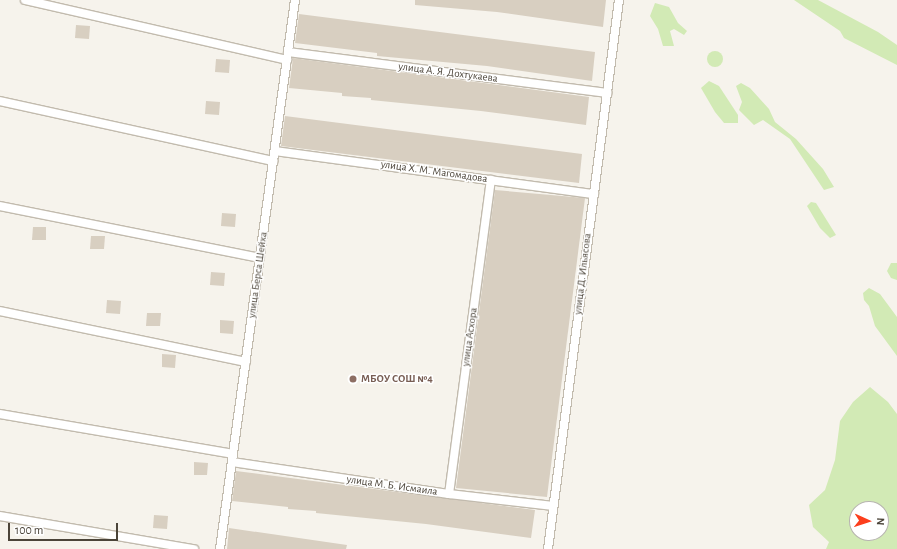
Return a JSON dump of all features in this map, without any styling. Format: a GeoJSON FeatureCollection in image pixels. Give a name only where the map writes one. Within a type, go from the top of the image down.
{"type":"FeatureCollection","features":[{"type":"Feature","properties":{"kind":"street","name":"улица А. Я. Дохтукаева"},"geometry":{"type":"LineString","coordinates":[[25,0],[288,56],[607,93]]}},
{"type":"Feature","properties":{"kind":"street","name":"улица Берса Шейха"},"geometry":{"type":"LineString","coordinates":[[220,549],[295,0]]}},
{"type":"Feature","properties":{"kind":"street","name":"улица Д. Ильясова"},"geometry":{"type":"LineString","coordinates":[[548,549],[619,0]]}},
{"type":"Feature","properties":{"kind":"street"},"geometry":{"type":"LineString","coordinates":[[0,101],[273,161]]}},
{"type":"Feature","properties":{"kind":"street","name":"улица Х. М. Магомадова"},"geometry":{"type":"LineString","coordinates":[[275,151],[594,194]]}},
{"type":"Feature","properties":{"kind":"street","name":"улица Асхора"},"geometry":{"type":"LineString","coordinates":[[449,494],[491,180]]}},
{"type":"Feature","properties":{"kind":"street"},"geometry":{"type":"LineString","coordinates":[[0,206],[260,258]]}},
{"type":"Feature","properties":{"kind":"street"},"geometry":{"type":"LineString","coordinates":[[0,311],[246,362]]}},
{"type":"Feature","properties":{"kind":"street","name":"улица М. Б. Исмаила"},"geometry":{"type":"LineString","coordinates":[[0,414],[232,458],[449,494],[553,506]]}},
{"type":"Feature","properties":{"kind":"street"},"geometry":{"type":"LineString","coordinates":[[0,516],[194,549]]}},
{"type":"Feature","properties":{"kind":"green space"},"geometry":{"type":"Polygon","coordinates":[[[794,0],[818,0],[878,32],[897,45],[897,65],[844,38],[840,31],[794,0]]]}},
{"type":"Feature","properties":{"kind":"green space"},"geometry":{"type":"Polygon","coordinates":[[[655,3],[669,7],[678,23],[687,31],[684,35],[674,29],[670,31],[674,46],[663,46],[658,29],[650,16],[655,3]]]}},
{"type":"Feature","properties":{"kind":"green space"},"geometry":{"type":"Polygon","coordinates":[[[712,51],[718,51],[723,56],[721,65],[718,67],[712,67],[707,62],[707,56],[712,51]]]}},
{"type":"Feature","properties":{"kind":"green space"},"geometry":{"type":"Polygon","coordinates":[[[709,81],[719,86],[738,115],[738,123],[724,123],[715,112],[701,88],[709,81]]]}},
{"type":"Feature","properties":{"kind":"green space"},"geometry":{"type":"Polygon","coordinates":[[[741,83],[750,88],[769,109],[775,122],[796,139],[823,169],[834,187],[824,190],[790,139],[763,120],[754,125],[739,110],[742,102],[736,86],[741,83]]]}},
{"type":"Feature","properties":{"kind":"green space"},"geometry":{"type":"Polygon","coordinates":[[[811,202],[816,203],[836,235],[830,238],[820,228],[807,206],[811,202]]]}},
{"type":"Feature","properties":{"kind":"green space"},"geometry":{"type":"Polygon","coordinates":[[[891,263],[897,263],[897,280],[891,278],[887,271],[891,263]]]}},
{"type":"Feature","properties":{"kind":"green space"},"geometry":{"type":"Polygon","coordinates":[[[869,288],[880,294],[897,317],[897,356],[875,326],[869,306],[864,300],[863,293],[869,288]]]}},
{"type":"Feature","properties":{"kind":"green space"},"geometry":{"type":"Polygon","coordinates":[[[870,387],[888,402],[897,414],[897,549],[826,549],[829,542],[813,527],[809,505],[825,490],[835,460],[840,421],[853,402],[870,387]]]}},
{"type":"Feature","properties":{"kind":"building"},"geometry":{"type":"Polygon","coordinates":[[[415,0],[606,0],[603,27],[497,12],[415,5],[415,0]]]}},
{"type":"Feature","properties":{"kind":"building"},"geometry":{"type":"Polygon","coordinates":[[[299,14],[595,52],[592,81],[487,66],[377,56],[377,53],[295,43],[299,14]]]}},
{"type":"Feature","properties":{"kind":"building"},"geometry":{"type":"Polygon","coordinates":[[[76,25],[90,26],[89,39],[75,38],[76,25]]]}},
{"type":"Feature","properties":{"kind":"building"},"geometry":{"type":"Polygon","coordinates":[[[293,58],[589,97],[586,125],[481,111],[371,100],[371,98],[342,96],[342,93],[289,88],[293,58]]]}},
{"type":"Feature","properties":{"kind":"building"},"geometry":{"type":"Polygon","coordinates":[[[216,59],[230,60],[229,73],[215,72],[216,59]]]}},
{"type":"Feature","properties":{"kind":"building"},"geometry":{"type":"Polygon","coordinates":[[[206,101],[220,102],[219,115],[205,114],[206,101]]]}},
{"type":"Feature","properties":{"kind":"building"},"geometry":{"type":"Polygon","coordinates":[[[285,116],[582,154],[579,183],[281,146],[285,116]]]}},
{"type":"Feature","properties":{"kind":"building"},"geometry":{"type":"Polygon","coordinates":[[[495,190],[585,198],[547,497],[456,488],[495,190]]]}},
{"type":"Feature","properties":{"kind":"building"},"geometry":{"type":"Polygon","coordinates":[[[222,213],[236,214],[235,227],[221,226],[222,213]]]}},
{"type":"Feature","properties":{"kind":"building"},"geometry":{"type":"Polygon","coordinates":[[[33,227],[46,227],[46,240],[32,240],[33,227]]]}},
{"type":"Feature","properties":{"kind":"building"},"geometry":{"type":"Polygon","coordinates":[[[91,236],[105,236],[104,249],[90,249],[91,236]]]}},
{"type":"Feature","properties":{"kind":"building"},"geometry":{"type":"Polygon","coordinates":[[[211,272],[225,273],[224,286],[210,285],[211,272]]]}},
{"type":"Feature","properties":{"kind":"building"},"geometry":{"type":"Polygon","coordinates":[[[107,300],[121,301],[120,314],[106,313],[107,300]]]}},
{"type":"Feature","properties":{"kind":"building"},"geometry":{"type":"Polygon","coordinates":[[[147,313],[161,313],[160,326],[146,326],[147,313]]]}},
{"type":"Feature","properties":{"kind":"building"},"geometry":{"type":"Polygon","coordinates":[[[220,320],[234,321],[233,334],[220,333],[220,320]]]}},
{"type":"Feature","properties":{"kind":"building"},"geometry":{"type":"Polygon","coordinates":[[[162,354],[176,355],[175,368],[162,367],[162,354]]]}},
{"type":"Feature","properties":{"kind":"building"},"geometry":{"type":"Polygon","coordinates":[[[194,462],[208,463],[207,475],[194,475],[194,462]]]}},
{"type":"Feature","properties":{"kind":"building"},"geometry":{"type":"Polygon","coordinates":[[[236,471],[535,510],[531,538],[426,524],[316,513],[316,511],[288,509],[288,507],[232,501],[236,471]]]}},
{"type":"Feature","properties":{"kind":"building"},"geometry":{"type":"Polygon","coordinates":[[[154,515],[168,516],[167,529],[153,528],[154,515]]]}},
{"type":"Feature","properties":{"kind":"building"},"geometry":{"type":"Polygon","coordinates":[[[229,528],[347,545],[346,549],[227,549],[229,528]]]}},
{"type":"Feature","properties":{"kind":"place","name":"МБОУ СОШ №4"},"geometry":{"type":"Point","coordinates":[353,379]}}]}
